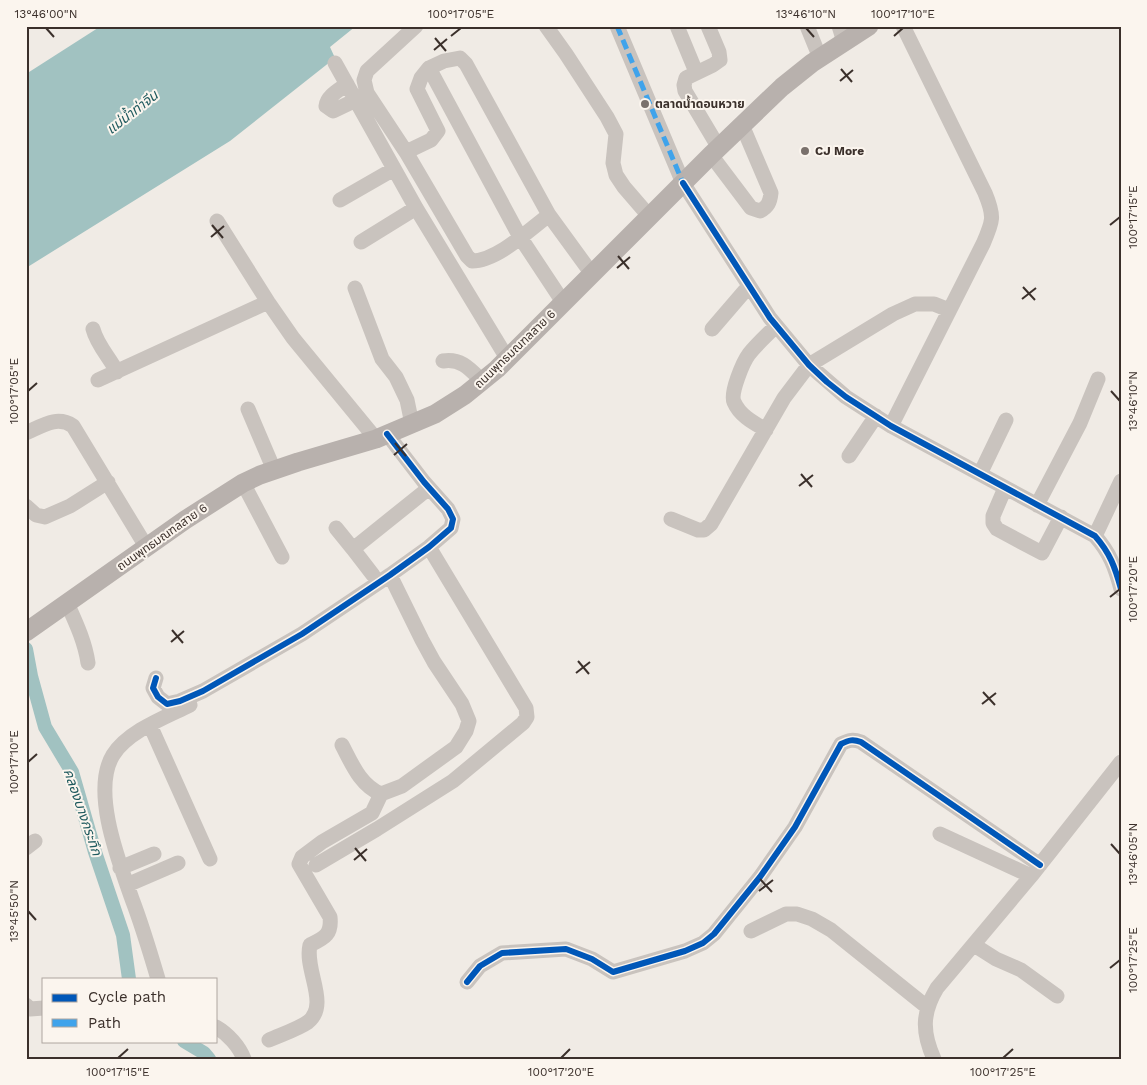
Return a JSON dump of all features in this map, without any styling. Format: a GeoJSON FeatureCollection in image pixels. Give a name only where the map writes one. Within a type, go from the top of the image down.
{"type":"FeatureCollection","features":[{"type":"Feature","properties":{"kind":"main road","name":"ถนนพุทธมณฑลสาย 6"},"geometry":{"type":"LineString","coordinates":[[31,628],[185,520],[243,483],[274,470],[382,437],[434,414],[458,400],[507,358],[782,87],[820,58],[841,34],[869,26]]}},
{"type":"Feature","properties":{"kind":"street"},"geometry":{"type":"LineString","coordinates":[[416,26],[367,71],[364,80],[367,94],[406,152],[462,248],[472,260],[480,261],[492,256],[549,215]]}},
{"type":"Feature","properties":{"kind":"street"},"geometry":{"type":"LineString","coordinates":[[546,26],[566,54],[616,134],[613,163],[616,174],[649,216]]}},
{"type":"Feature","properties":{"kind":"street"},"geometry":{"type":"LineString","coordinates":[[617,26],[684,183],[776,326],[809,365],[846,397],[891,426],[1095,536],[1107,550],[1121,589]]}},
{"type":"Feature","properties":{"kind":"street"},"geometry":{"type":"LineString","coordinates":[[677,26],[696,72]]}},
{"type":"Feature","properties":{"kind":"street"},"geometry":{"type":"LineString","coordinates":[[708,26],[719,52],[720,60],[686,78],[685,92],[715,151],[751,208],[760,211],[767,208],[772,193],[742,125]]}},
{"type":"Feature","properties":{"kind":"street"},"geometry":{"type":"LineString","coordinates":[[807,26],[820,58]]}},
{"type":"Feature","properties":{"kind":"street"},"geometry":{"type":"LineString","coordinates":[[891,426],[992,220],[991,207],[903,26]]}},
{"type":"Feature","properties":{"kind":"street"},"geometry":{"type":"LineString","coordinates":[[406,152],[431,140],[438,131],[417,90],[421,78],[429,68],[454,58],[460,58],[466,64],[549,215],[592,274]]}},
{"type":"Feature","properties":{"kind":"street"},"geometry":{"type":"LineString","coordinates":[[335,63],[416,208],[507,358]]}},
{"type":"Feature","properties":{"kind":"street"},"geometry":{"type":"LineString","coordinates":[[429,68],[520,237],[564,302]]}},
{"type":"Feature","properties":{"kind":"street"},"geometry":{"type":"LineString","coordinates":[[347,84],[328,100],[326,106],[333,111],[356,100]]}},
{"type":"Feature","properties":{"kind":"street"},"geometry":{"type":"LineString","coordinates":[[340,200],[394,169]]}},
{"type":"Feature","properties":{"kind":"street"},"geometry":{"type":"LineString","coordinates":[[361,242],[416,208]]}},
{"type":"Feature","properties":{"kind":"street"},"geometry":{"type":"LineString","coordinates":[[156,678],[154,688],[158,697],[167,704],[203,692],[302,634],[390,575],[429,547],[451,528],[453,519],[448,509],[293,338],[217,221]]}},
{"type":"Feature","properties":{"kind":"street"},"geometry":{"type":"LineString","coordinates":[[712,329],[749,286]]}},
{"type":"Feature","properties":{"kind":"street"},"geometry":{"type":"LineString","coordinates":[[355,288],[382,359],[396,376],[406,400],[412,424]]}},
{"type":"Feature","properties":{"kind":"street"},"geometry":{"type":"LineString","coordinates":[[98,380],[268,302]]}},
{"type":"Feature","properties":{"kind":"street"},"geometry":{"type":"LineString","coordinates":[[671,519],[698,530],[704,530],[711,524],[784,398],[809,365],[893,314],[915,304],[934,304],[949,310]]}},
{"type":"Feature","properties":{"kind":"street"},"geometry":{"type":"LineString","coordinates":[[766,430],[750,421],[738,409],[733,400],[733,392],[748,355],[776,326]]}},
{"type":"Feature","properties":{"kind":"street"},"geometry":{"type":"LineString","coordinates":[[94,329],[95,338],[106,352],[117,372]]}},
{"type":"Feature","properties":{"kind":"street"},"geometry":{"type":"LineString","coordinates":[[443,361],[452,359],[458,361],[467,366],[482,381]]}},
{"type":"Feature","properties":{"kind":"street"},"geometry":{"type":"LineString","coordinates":[[1037,505],[1080,423],[1098,379]]}},
{"type":"Feature","properties":{"kind":"street"},"geometry":{"type":"LineString","coordinates":[[248,409],[274,470]]}},
{"type":"Feature","properties":{"kind":"street"},"geometry":{"type":"LineString","coordinates":[[849,456],[876,416]]}},
{"type":"Feature","properties":{"kind":"street"},"geometry":{"type":"LineString","coordinates":[[26,433],[56,421],[64,420],[73,426],[147,548]]}},
{"type":"Feature","properties":{"kind":"street"},"geometry":{"type":"LineString","coordinates":[[980,474],[1006,420]]}},
{"type":"Feature","properties":{"kind":"street"},"geometry":{"type":"LineString","coordinates":[[1095,536],[1121,481]]}},
{"type":"Feature","properties":{"kind":"street"},"geometry":{"type":"LineString","coordinates":[[26,506],[36,514],[45,517],[70,506],[108,482]]}},
{"type":"Feature","properties":{"kind":"street"},"geometry":{"type":"LineString","coordinates":[[243,483],[282,557]]}},
{"type":"Feature","properties":{"kind":"street"},"geometry":{"type":"LineString","coordinates":[[352,549],[429,488]]}},
{"type":"Feature","properties":{"kind":"street"},"geometry":{"type":"LineString","coordinates":[[1006,488],[993,516],[993,523],[996,529],[1042,553],[1061,517]]}},
{"type":"Feature","properties":{"kind":"street"},"geometry":{"type":"LineString","coordinates":[[336,528],[373,574]]}},
{"type":"Feature","properties":{"kind":"street"},"geometry":{"type":"LineString","coordinates":[[316,865],[453,781],[523,723],[527,716],[526,708],[429,547]]}},
{"type":"Feature","properties":{"kind":"street"},"geometry":{"type":"LineString","coordinates":[[269,1040],[307,1022],[316,1013],[318,1003],[308,955],[310,946],[325,937],[331,928],[330,917],[300,864],[302,857],[322,842],[372,813],[381,794],[402,786],[456,747],[466,731],[470,720],[462,704],[434,662],[390,575]]}},
{"type":"Feature","properties":{"kind":"street"},"geometry":{"type":"LineString","coordinates":[[67,603],[86,649],[88,664]]}},
{"type":"Feature","properties":{"kind":"street"},"geometry":{"type":"LineString","coordinates":[[158,978],[120,868],[107,815],[106,778],[113,755],[127,740],[150,725],[192,704],[203,692]]}},
{"type":"Feature","properties":{"kind":"street"},"geometry":{"type":"LineString","coordinates":[[150,725],[210,859]]}},
{"type":"Feature","properties":{"kind":"street"},"geometry":{"type":"LineString","coordinates":[[467,982],[480,966],[502,953],[566,949],[592,959],[613,972],[640,963],[666,958],[703,943],[724,924],[760,877],[795,827],[841,744],[848,740],[854,739],[861,742],[1035,870]]}},
{"type":"Feature","properties":{"kind":"street"},"geometry":{"type":"LineString","coordinates":[[342,745],[359,776],[369,787],[381,794]]}},
{"type":"Feature","properties":{"kind":"street"},"geometry":{"type":"LineString","coordinates":[[934,1059],[926,1041],[925,1019],[927,1007],[937,988],[974,945],[1121,762]]}},
{"type":"Feature","properties":{"kind":"street"},"geometry":{"type":"LineString","coordinates":[[940,834],[1035,870]]}},
{"type":"Feature","properties":{"kind":"street"},"geometry":{"type":"LineString","coordinates":[[120,868],[154,854]]}},
{"type":"Feature","properties":{"kind":"street"},"geometry":{"type":"LineString","coordinates":[[127,885],[178,863]]}},
{"type":"Feature","properties":{"kind":"street"},"geometry":{"type":"LineString","coordinates":[[751,931],[786,914],[797,914],[812,919],[831,930],[927,1007]]}},
{"type":"Feature","properties":{"kind":"street"},"geometry":{"type":"LineString","coordinates":[[974,945],[996,959],[1021,970],[1057,996]]}},
{"type":"Feature","properties":{"kind":"street"},"geometry":{"type":"LineString","coordinates":[[26,1006],[30,1010],[42,1008]]}},
{"type":"Feature","properties":{"kind":"street"},"geometry":{"type":"LineString","coordinates":[[218,1029],[225,1032],[241,1052],[244,1059]]}},
{"type":"Feature","properties":{"kind":"water","name":"แม่น้ำท่าจีน"},"geometry":{"type":"Polygon","coordinates":[[[101,26],[356,26],[330,47],[335,58],[230,141],[26,268],[26,74],[101,26]]]}},
{"type":"Feature","properties":{"kind":"waterway","name":"คลองบางกระทึก"},"geometry":{"type":"LineString","coordinates":[[26,649],[31,676],[45,727],[72,772],[95,852],[123,935],[129,978]]}},
{"type":"Feature","properties":{"kind":"waterway","name":"คลองบางกระทึก"},"geometry":{"type":"LineString","coordinates":[[186,1042],[204,1053],[209,1059]]}},
{"type":"Feature","properties":{"kind":"marked path"},"geometry":{"type":"LineString","coordinates":[[617,26],[683,183]]}},
{"type":"Feature","properties":{"kind":"cycle path"},"geometry":{"type":"LineString","coordinates":[[683,183],[770,318],[809,365],[827,382],[846,397],[891,426],[1095,536],[1105,548],[1117,574],[1121,589]]}},
{"type":"Feature","properties":{"kind":"cycle path"},"geometry":{"type":"LineString","coordinates":[[156,678],[153,688],[158,697],[167,704],[180,701],[203,691],[302,634],[390,575],[429,547],[451,528],[453,519],[448,509],[424,482],[387,434]]}},
{"type":"Feature","properties":{"kind":"cycle path"},"geometry":{"type":"LineString","coordinates":[[467,982],[480,966],[502,953],[566,949],[592,959],[613,972],[685,951],[703,943],[714,934],[760,877],[795,827],[841,744],[849,741],[856,740],[861,742],[1040,865]]}},
{"type":"Feature","properties":{"kind":"place","name":"ตลาดน้ำดอนหวาย"},"geometry":{"type":"Point","coordinates":[645,104]}},
{"type":"Feature","properties":{"kind":"place","name":"CJ More"},"geometry":{"type":"Point","coordinates":[805,151]}}]}
